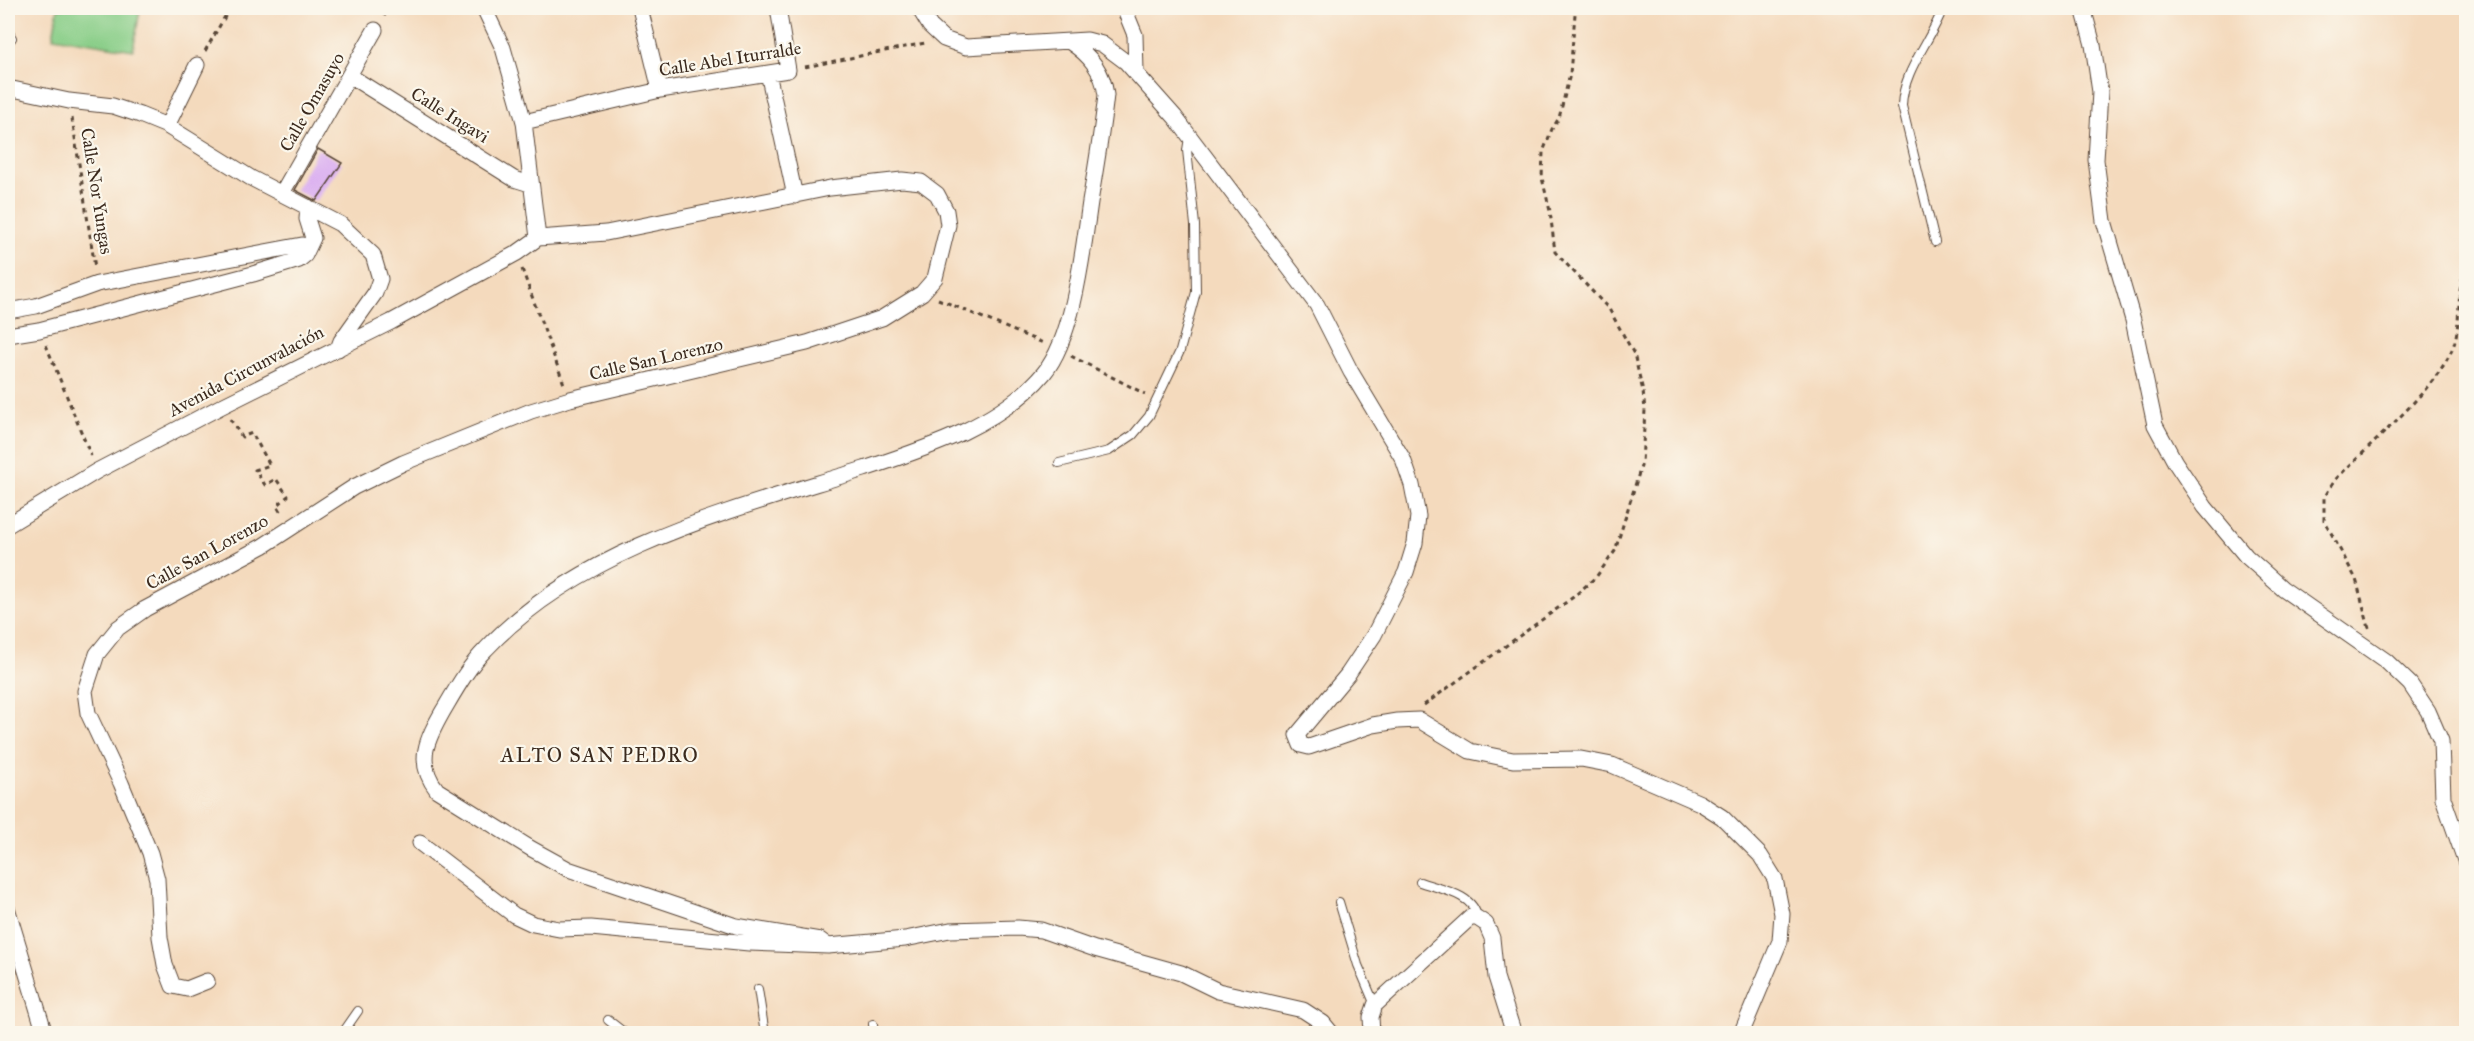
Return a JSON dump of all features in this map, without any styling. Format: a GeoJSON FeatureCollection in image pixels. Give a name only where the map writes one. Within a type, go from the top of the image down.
{"type":"FeatureCollection","features":[{"type":"Feature","properties":{"kind":"street"},"geometry":{"type":"LineString","coordinates":[[338,349],[517,253],[538,238],[524,122],[503,48],[490,15],[484,8]]}},
{"type":"Feature","properties":{"kind":"street"},"geometry":{"type":"LineString","coordinates":[[640,8],[660,90]]}},
{"type":"Feature","properties":{"kind":"street"},"geometry":{"type":"LineString","coordinates":[[778,8],[788,70]]}},
{"type":"Feature","properties":{"kind":"street"},"geometry":{"type":"LineString","coordinates":[[919,8],[930,26],[944,39],[966,47],[1087,40],[1101,44],[1136,72],[1189,136],[1317,305],[1351,372],[1403,459],[1412,485],[1418,516],[1412,553],[1386,615],[1348,674],[1297,735],[1301,745],[1309,747],[1373,725],[1397,720],[1419,720],[1470,751],[1513,760],[1581,759],[1612,765],[1700,803],[1722,817],[1740,832],[1760,855],[1774,879],[1782,914],[1779,941],[1742,1034]]}},
{"type":"Feature","properties":{"kind":"street"},"geometry":{"type":"LineString","coordinates":[[1124,8],[1135,35],[1136,72]]}},
{"type":"Feature","properties":{"kind":"street"},"geometry":{"type":"LineString","coordinates":[[2083,8],[2093,45],[2100,92],[2096,160],[2104,220],[2133,320],[2155,425],[2175,462],[2205,507],[2246,556],[2283,589],[2373,651],[2410,684],[2435,726],[2441,741],[2443,798],[2466,863]]}},
{"type":"Feature","properties":{"kind":"street","name":"Calle Omasuyo"},"geometry":{"type":"LineString","coordinates":[[282,193],[375,30]]}},
{"type":"Feature","properties":{"kind":"street"},"geometry":{"type":"LineString","coordinates":[[828,946],[820,940],[736,926],[568,869],[437,790],[429,780],[424,766],[425,748],[440,716],[465,675],[486,649],[527,611],[572,580],[650,542],[709,518],[928,448],[1010,405],[1044,373],[1059,350],[1080,270],[1106,95],[1104,80],[1096,66],[1084,51],[1070,42]]}},
{"type":"Feature","properties":{"kind":"street"},"geometry":{"type":"LineString","coordinates":[[167,126],[197,66]]}},
{"type":"Feature","properties":{"kind":"street","name":"Calle Abel Iturralde"},"geometry":{"type":"LineString","coordinates":[[524,122],[660,90],[788,70]]}},
{"type":"Feature","properties":{"kind":"street"},"geometry":{"type":"LineString","coordinates":[[768,73],[795,196]]}},
{"type":"Feature","properties":{"kind":"street","name":"Calle Ingavi"},"geometry":{"type":"LineString","coordinates":[[350,76],[514,179],[530,184]]}},
{"type":"Feature","properties":{"kind":"street","name":"Avenida Circunvalación"},"geometry":{"type":"LineString","coordinates":[[8,88],[69,101],[113,106],[167,126],[251,178],[340,224],[374,255],[380,279],[375,293],[341,341],[338,349],[97,471],[8,525]]}},
{"type":"Feature","properties":{"kind":"street","name":"Calle San Lorenzo"},"geometry":{"type":"LineString","coordinates":[[207,981],[187,989],[173,986],[165,965],[160,937],[157,879],[150,853],[122,783],[88,713],[85,691],[97,654],[118,628],[145,609],[263,546],[354,487],[404,463],[531,411],[570,399],[807,343],[882,318],[922,293],[935,278],[948,225],[946,211],[937,194],[921,182],[902,180],[830,188],[606,233],[538,238]]}},
{"type":"Feature","properties":{"kind":"street"},"geometry":{"type":"LineString","coordinates":[[8,335],[39,330],[288,265],[305,255],[306,249],[312,244],[313,238],[307,219],[308,207]]}},
{"type":"Feature","properties":{"kind":"street"},"geometry":{"type":"LineString","coordinates":[[8,311],[36,306],[97,284],[302,245],[306,249]]}},
{"type":"Feature","properties":{"kind":"street"},"geometry":{"type":"LineString","coordinates":[[420,843],[514,915],[533,924],[559,929],[591,928],[749,943],[828,946],[905,939],[950,930],[1018,928],[1041,930],[1095,949],[1181,973],[1218,991],[1303,1010],[1323,1023],[1332,1034]]}},
{"type":"Feature","properties":{"kind":"street"},"geometry":{"type":"LineString","coordinates":[[8,911],[45,1034]]}},
{"type":"Feature","properties":{"kind":"street"},"geometry":{"type":"LineString","coordinates":[[1372,1034],[1371,1017],[1375,1005],[1471,916],[1486,924],[1492,938],[1496,976],[1514,1034]]}},
{"type":"Feature","properties":{"kind":"lane"},"geometry":{"type":"LineString","coordinates":[[1935,242],[1902,106],[1902,93],[1908,76],[1934,30],[1943,8]]}},
{"type":"Feature","properties":{"kind":"lane"},"geometry":{"type":"LineString","coordinates":[[8,32],[12,38],[8,43]]}},
{"type":"Feature","properties":{"kind":"lane"},"geometry":{"type":"LineString","coordinates":[[1059,463],[1109,451],[1133,435],[1149,416],[1180,351],[1196,292],[1195,225],[1187,150],[1189,136]]}},
{"type":"Feature","properties":{"kind":"lane"},"geometry":{"type":"LineString","coordinates":[[1420,882],[1468,900],[1475,908],[1477,918]]}},
{"type":"Feature","properties":{"kind":"lane"},"geometry":{"type":"LineString","coordinates":[[1339,902],[1358,965],[1375,1005]]}},
{"type":"Feature","properties":{"kind":"lane"},"geometry":{"type":"LineString","coordinates":[[758,989],[765,1034]]}},
{"type":"Feature","properties":{"kind":"lane"},"geometry":{"type":"LineString","coordinates":[[342,1034],[358,1011]]}},
{"type":"Feature","properties":{"kind":"lane"},"geometry":{"type":"LineString","coordinates":[[608,1020],[626,1034]]}},
{"type":"Feature","properties":{"kind":"lane"},"geometry":{"type":"LineString","coordinates":[[873,1024],[874,1034]]}},
{"type":"Feature","properties":{"kind":"path"},"geometry":{"type":"LineString","coordinates":[[197,66],[230,8]]}},
{"type":"Feature","properties":{"kind":"path"},"geometry":{"type":"LineString","coordinates":[[1419,720],[1426,701],[1572,598],[1596,577],[1615,551],[1642,463],[1646,410],[1634,354],[1609,309],[1555,252],[1550,211],[1542,178],[1543,152],[1559,118],[1570,74],[1575,14],[1572,8]]}},
{"type":"Feature","properties":{"kind":"path","name":"Calle Abel Iturralde"},"geometry":{"type":"LineString","coordinates":[[788,70],[944,39]]}},
{"type":"Feature","properties":{"kind":"path","name":"Calle Nor Yungas"},"geometry":{"type":"LineString","coordinates":[[69,101],[97,284]]}},
{"type":"Feature","properties":{"kind":"path"},"geometry":{"type":"LineString","coordinates":[[517,253],[570,399]]}},
{"type":"Feature","properties":{"kind":"path"},"geometry":{"type":"LineString","coordinates":[[2373,651],[2363,600],[2356,579],[2324,520],[2324,498],[2331,485],[2426,389],[2441,369],[2455,341],[2462,280],[2466,268]]}},
{"type":"Feature","properties":{"kind":"path"},"geometry":{"type":"LineString","coordinates":[[39,330],[97,471]]}},
{"type":"Feature","properties":{"kind":"path"},"geometry":{"type":"LineString","coordinates":[[222,406],[242,437],[252,433],[270,465],[255,470],[265,485],[276,479],[288,496],[277,506],[290,527]]}},
{"type":"Feature","properties":{"kind":"green space"},"geometry":{"type":"Polygon","coordinates":[[[58,8],[140,10],[133,50],[53,37],[58,8]]]}},
{"type":"Feature","properties":{"kind":"building"},"geometry":{"type":"Polygon","coordinates":[[[318,149],[342,163],[316,201],[295,190],[318,149]]]}},
{"type":"Feature","properties":{"kind":"district","name":"ALTO SAN PEDRO"},"geometry":{"type":"Point","coordinates":[600,755]}}]}
